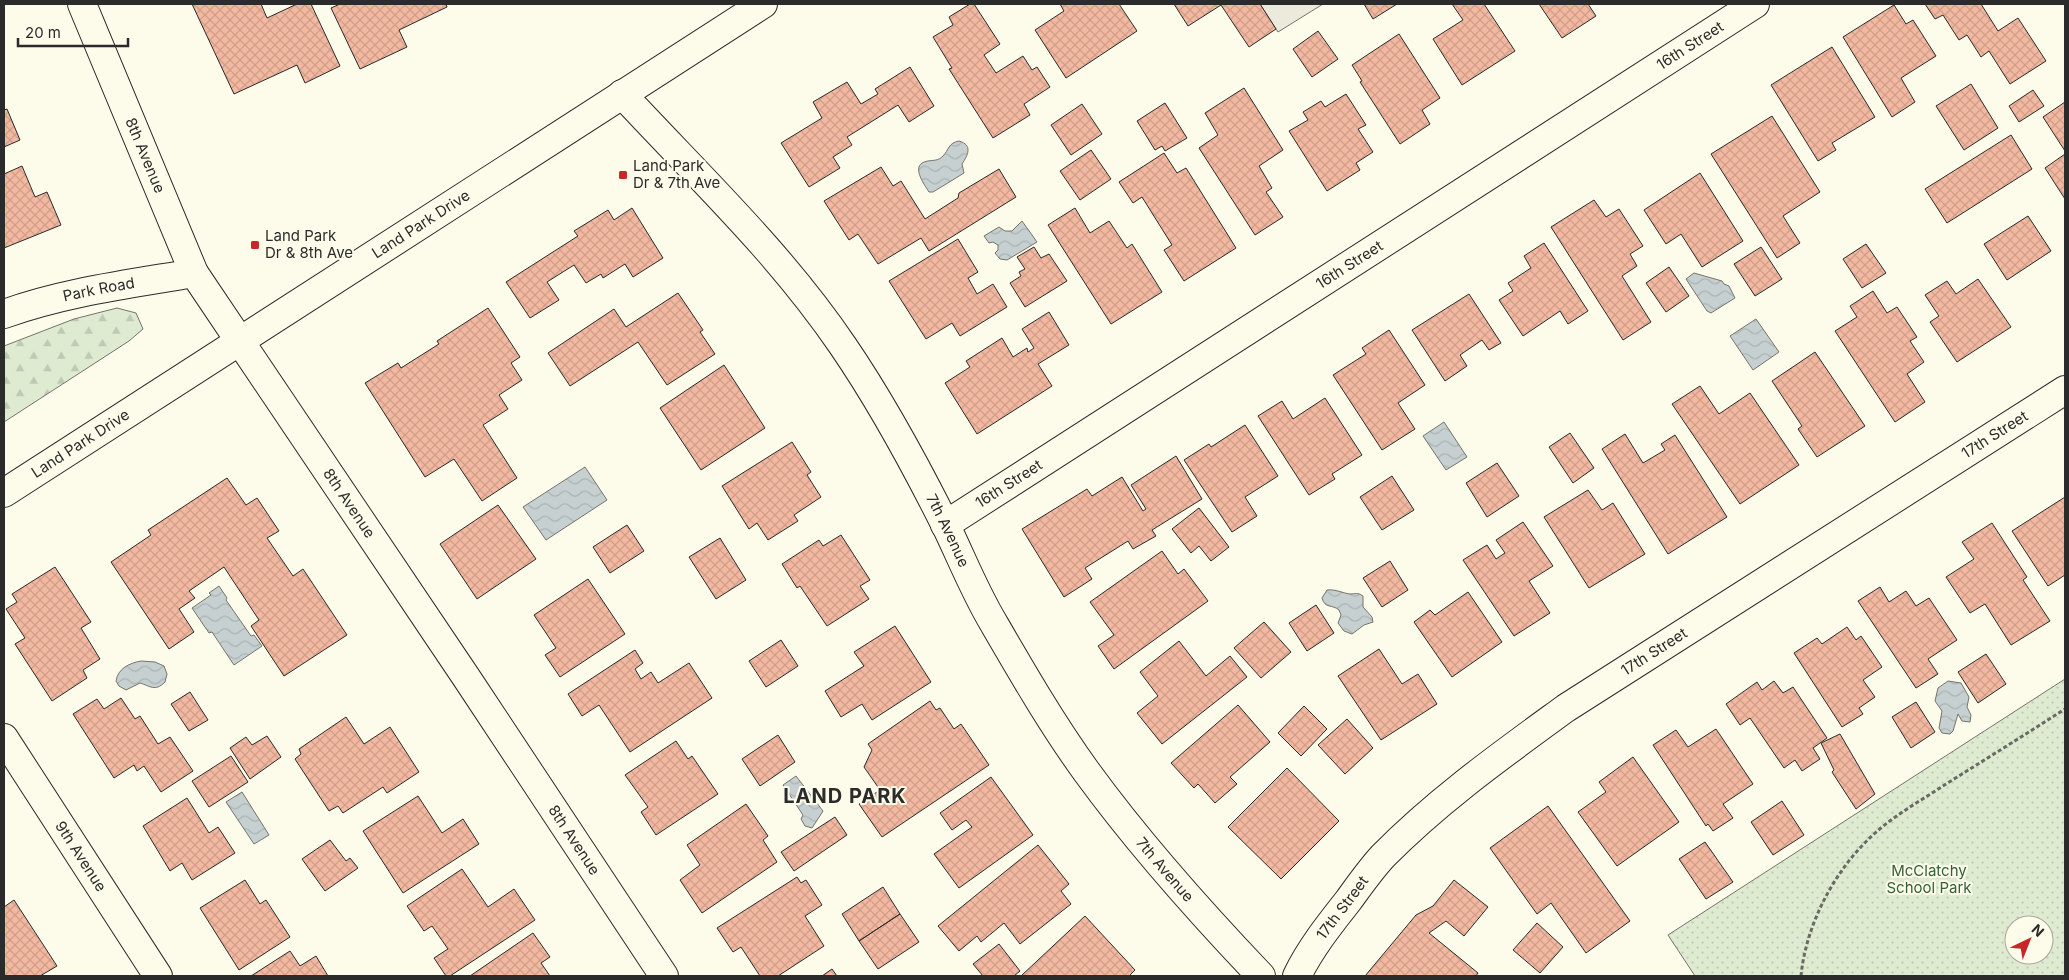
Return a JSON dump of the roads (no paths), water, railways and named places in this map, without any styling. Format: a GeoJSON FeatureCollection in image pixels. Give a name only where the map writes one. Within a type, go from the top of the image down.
{"type":"FeatureCollection","features":[{"type":"Feature","properties":{"kind":"street","name":"8th Avenue"},"geometry":{"type":"LineString","coordinates":[[82,4],[194,273],[466,677],[664,976]]}},
{"type":"Feature","properties":{"kind":"street","name":"16th Street"},"geometry":{"type":"LineString","coordinates":[[945,525],[1754,4]]}},
{"type":"Feature","properties":{"kind":"street","name":"Land Park Drive"},"geometry":{"type":"LineString","coordinates":[[4,493],[622,94],[748,8]]}},
{"type":"Feature","properties":{"kind":"street","name":"7th Avenue"},"geometry":{"type":"LineString","coordinates":[[622,94],[749,228],[811,301],[844,346],[880,404],[945,525],[991,619],[1035,692],[1086,770],[1147,850],[1209,922],[1261,976]]}},
{"type":"Feature","properties":{"kind":"street","name":"Park Road"},"geometry":{"type":"LineString","coordinates":[[4,314],[21,308],[98,290],[194,273]]}},
{"type":"Feature","properties":{"kind":"street","name":"17th Street"},"geometry":{"type":"LineString","coordinates":[[1297,976],[1305,959],[1332,921],[1382,857],[1430,811],[1499,756],[1566,708],[2065,390]]}},
{"type":"Feature","properties":{"kind":"street","name":"9th Avenue"},"geometry":{"type":"LineString","coordinates":[[4,738],[158,976]]}},
{"type":"Feature","properties":{"kind":"water"},"geometry":{"type":"Polygon","coordinates":[[[959,141],[968,148],[962,164],[964,173],[933,192],[929,192],[920,175],[919,166],[922,163],[939,159],[951,145],[959,141]]]}},
{"type":"Feature","properties":{"kind":"water"},"geometry":{"type":"Polygon","coordinates":[[[1022,221],[1037,242],[1007,260],[1000,259],[995,253],[998,250],[998,245],[993,242],[989,243],[984,236],[999,227],[1005,231],[1012,231],[1022,221]]]}},
{"type":"Feature","properties":{"kind":"water"},"geometry":{"type":"Polygon","coordinates":[[[1694,273],[1722,281],[1729,286],[1735,298],[1711,313],[1707,311],[1686,279],[1694,273]]]}},
{"type":"Feature","properties":{"kind":"water"},"geometry":{"type":"Polygon","coordinates":[[[1756,319],[1779,352],[1753,370],[1730,336],[1756,319]]]}},
{"type":"Feature","properties":{"kind":"water"},"geometry":{"type":"Polygon","coordinates":[[[1444,422],[1467,457],[1446,470],[1423,436],[1444,422]]]}},
{"type":"Feature","properties":{"kind":"water"},"geometry":{"type":"Polygon","coordinates":[[[585,467],[607,500],[546,540],[523,507],[585,467]]]}},
{"type":"Feature","properties":{"kind":"water"},"geometry":{"type":"Polygon","coordinates":[[[219,586],[227,598],[226,600],[251,636],[254,635],[262,646],[234,665],[212,632],[209,633],[192,608],[211,595],[209,593],[219,586]]]}},
{"type":"Feature","properties":{"kind":"water"},"geometry":{"type":"Polygon","coordinates":[[[1327,590],[1363,596],[1363,607],[1372,617],[1373,622],[1364,625],[1352,634],[1344,631],[1338,623],[1341,615],[1339,610],[1325,604],[1323,601],[1322,598],[1327,590]]]}},
{"type":"Feature","properties":{"kind":"water"},"geometry":{"type":"Polygon","coordinates":[[[141,661],[155,662],[164,666],[167,674],[165,682],[155,688],[140,683],[126,690],[119,686],[116,681],[122,669],[141,661]]]}},
{"type":"Feature","properties":{"kind":"water"},"geometry":{"type":"Polygon","coordinates":[[[1948,681],[1961,683],[1969,697],[1967,707],[1971,715],[1970,722],[1962,721],[1958,714],[1953,731],[1950,734],[1942,733],[1939,728],[1942,711],[1935,701],[1938,688],[1948,681]]]}},
{"type":"Feature","properties":{"kind":"water"},"geometry":{"type":"Polygon","coordinates":[[[796,776],[823,811],[812,828],[805,826],[801,819],[803,815],[783,785],[796,776]]]}},
{"type":"Feature","properties":{"kind":"water"},"geometry":{"type":"Polygon","coordinates":[[[242,792],[269,835],[254,844],[226,802],[242,792]]]}},
{"type":"Feature","properties":{"kind":"place","name":"Land Park Dr & 7th Ave"},"geometry":{"type":"Point","coordinates":[623,175]}},
{"type":"Feature","properties":{"kind":"place","name":"Land Park Dr & 8th Ave"},"geometry":{"type":"Point","coordinates":[255,245]}},
{"type":"Feature","properties":{"kind":"district","name":"LAND PARK"},"geometry":{"type":"Point","coordinates":[845,796]}},
{"type":"Feature","properties":{"kind":"park label","name":"McClatchy School Park"},"geometry":{"type":"Point","coordinates":[1929,880]}}]}
